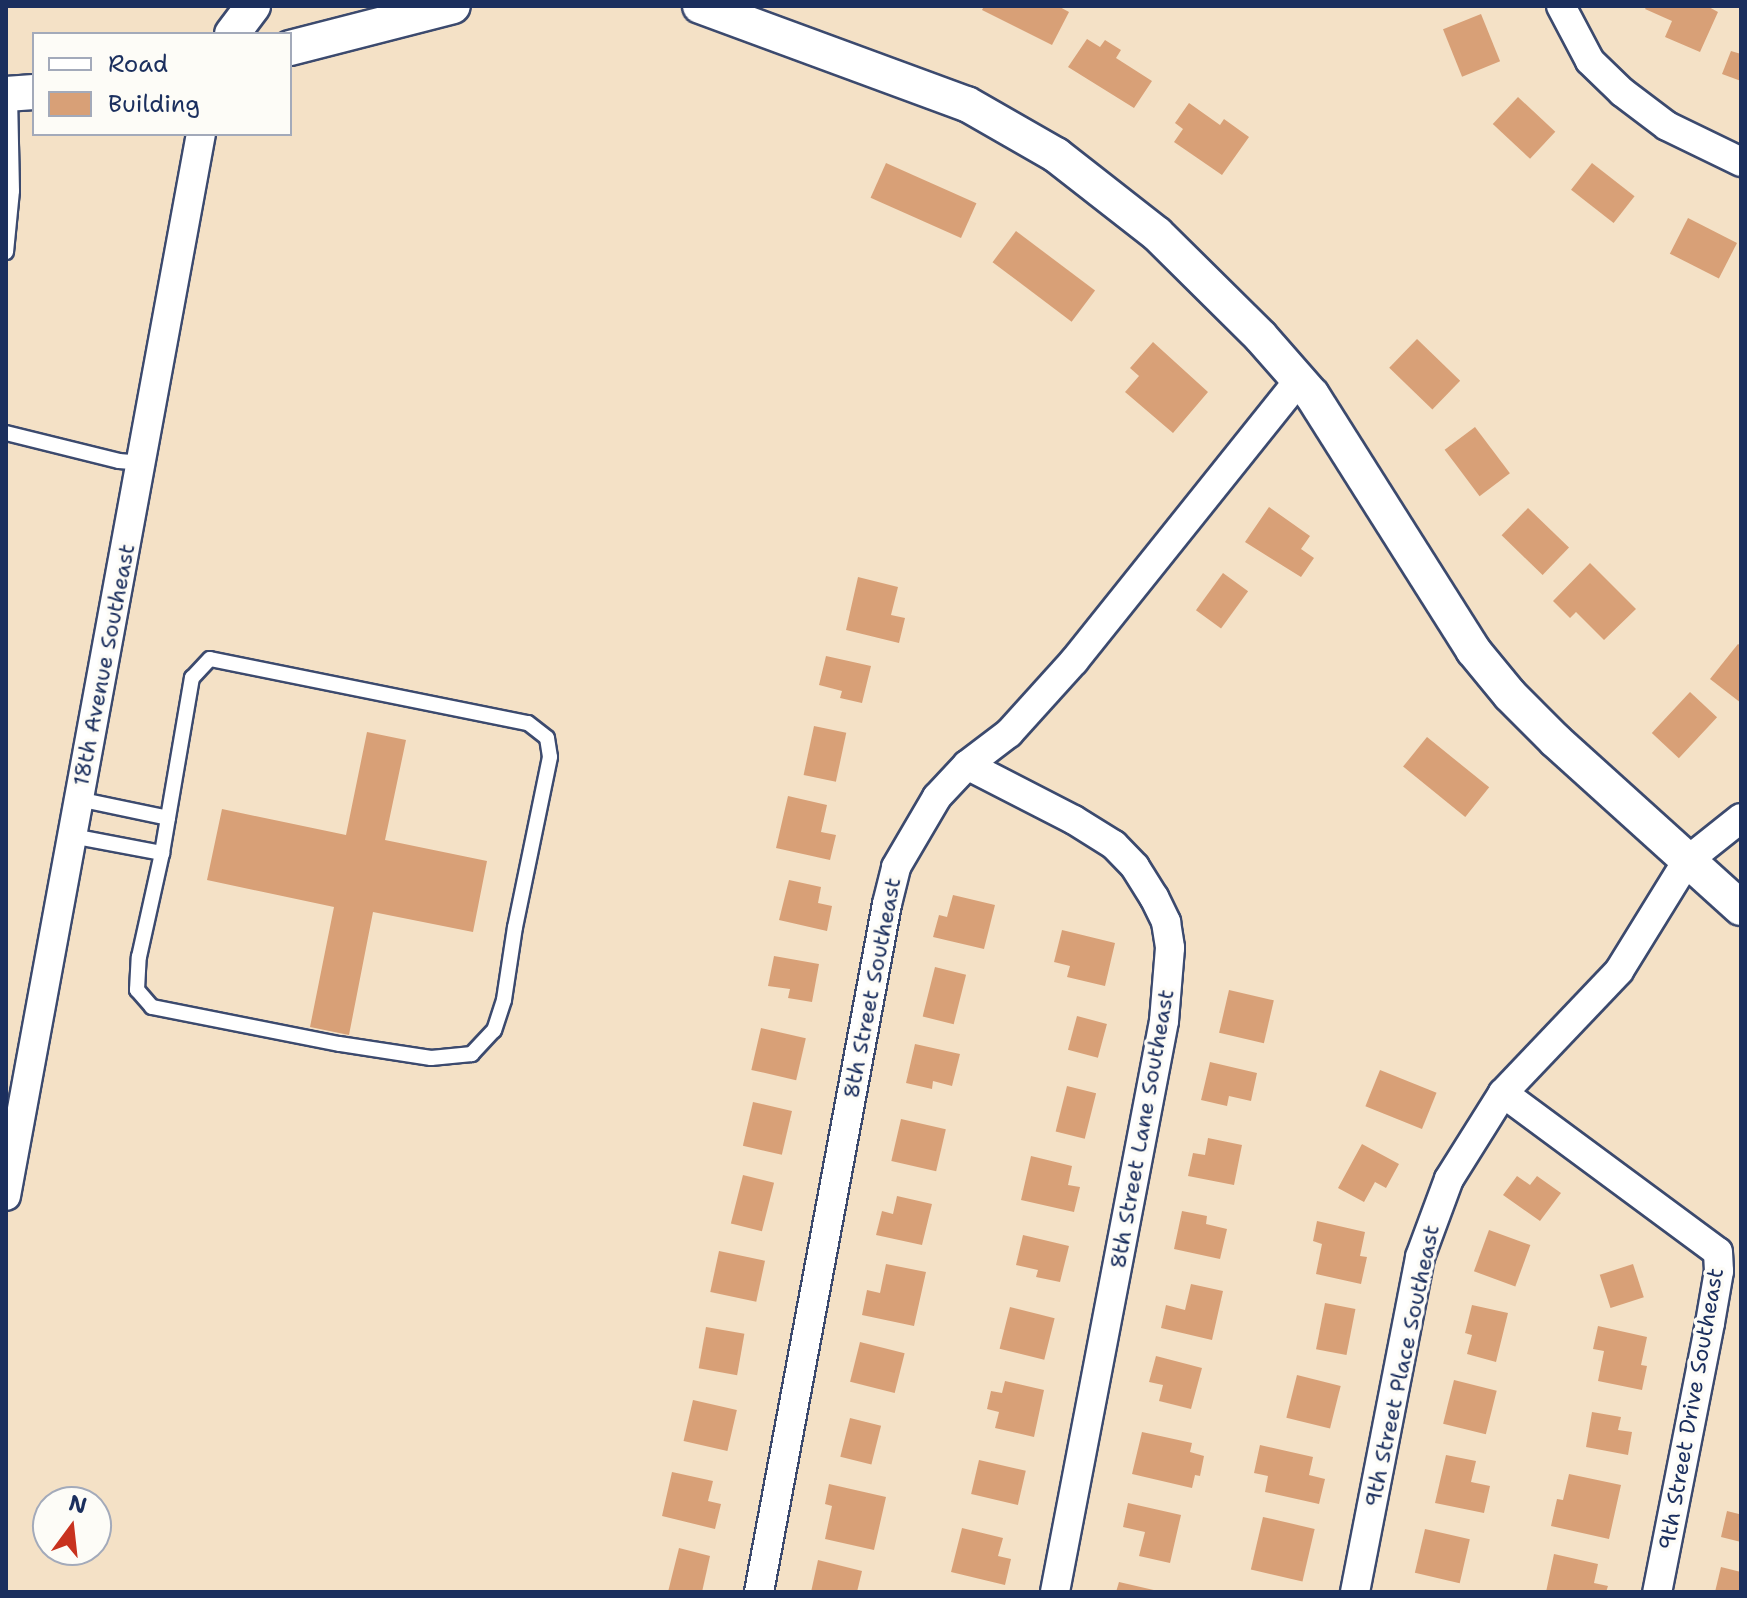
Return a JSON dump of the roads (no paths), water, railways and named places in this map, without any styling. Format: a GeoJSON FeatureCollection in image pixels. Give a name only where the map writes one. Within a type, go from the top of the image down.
{"type":"FeatureCollection","features":[{"type":"Feature","properties":{"kind":"street"},"geometry":{"type":"LineString","coordinates":[[234,32],[253,6]]}},
{"type":"Feature","properties":{"kind":"street"},"geometry":{"type":"LineString","coordinates":[[292,47],[453,6]]}},
{"type":"Feature","properties":{"kind":"street"},"geometry":{"type":"LineString","coordinates":[[700,6],[952,98],[1019,132],[1107,192],[1157,234],[1261,337],[1299,380],[1348,448],[1482,661],[1556,741],[1741,908]]}},
{"type":"Feature","properties":{"kind":"street"},"geometry":{"type":"LineString","coordinates":[[1561,6],[1590,61],[1622,92],[1667,126],[1741,162]]}},
{"type":"Feature","properties":{"kind":"street","name":"18th Avenue Southeast"},"geometry":{"type":"LineString","coordinates":[[6,1196],[201,136]]}},
{"type":"Feature","properties":{"kind":"street","name":"8th Street Southeast"},"geometry":{"type":"LineString","coordinates":[[759,1592],[896,867],[913,833],[937,797],[967,765],[1009,733],[1074,661],[1299,380]]}},
{"type":"Feature","properties":{"kind":"street","name":"8th Street Lane Southeast"},"geometry":{"type":"LineString","coordinates":[[967,765],[1114,845],[1135,867],[1154,897],[1166,922],[1170,948],[1164,1021],[1055,1592]]}},
{"type":"Feature","properties":{"kind":"street","name":"9th Street Place Southeast"},"geometry":{"type":"LineString","coordinates":[[1355,1592],[1420,1257],[1449,1179],[1503,1093],[1619,971],[1687,861],[1741,818]]}},
{"type":"Feature","properties":{"kind":"street","name":"9th Street Drive Southeast"},"geometry":{"type":"LineString","coordinates":[[1503,1093],[1718,1252],[1719,1271],[1710,1323],[1657,1592]]}},
{"type":"Feature","properties":{"kind":"lane"},"geometry":{"type":"LineString","coordinates":[[6,252],[17,93]]}},
{"type":"Feature","properties":{"kind":"lane"},"geometry":{"type":"LineString","coordinates":[[6,433],[119,461],[143,463]]}},
{"type":"Feature","properties":{"kind":"lane"},"geometry":{"type":"LineString","coordinates":[[210,659],[528,723],[547,738],[550,757],[515,927],[504,1000],[494,1030],[472,1054],[431,1058],[152,1007],[137,990],[139,957],[162,853],[192,678],[210,659]]}},
{"type":"Feature","properties":{"kind":"lane"},"geometry":{"type":"LineString","coordinates":[[78,799],[168,818]]}},
{"type":"Feature","properties":{"kind":"lane"},"geometry":{"type":"LineString","coordinates":[[72,836],[162,853]]}}]}
